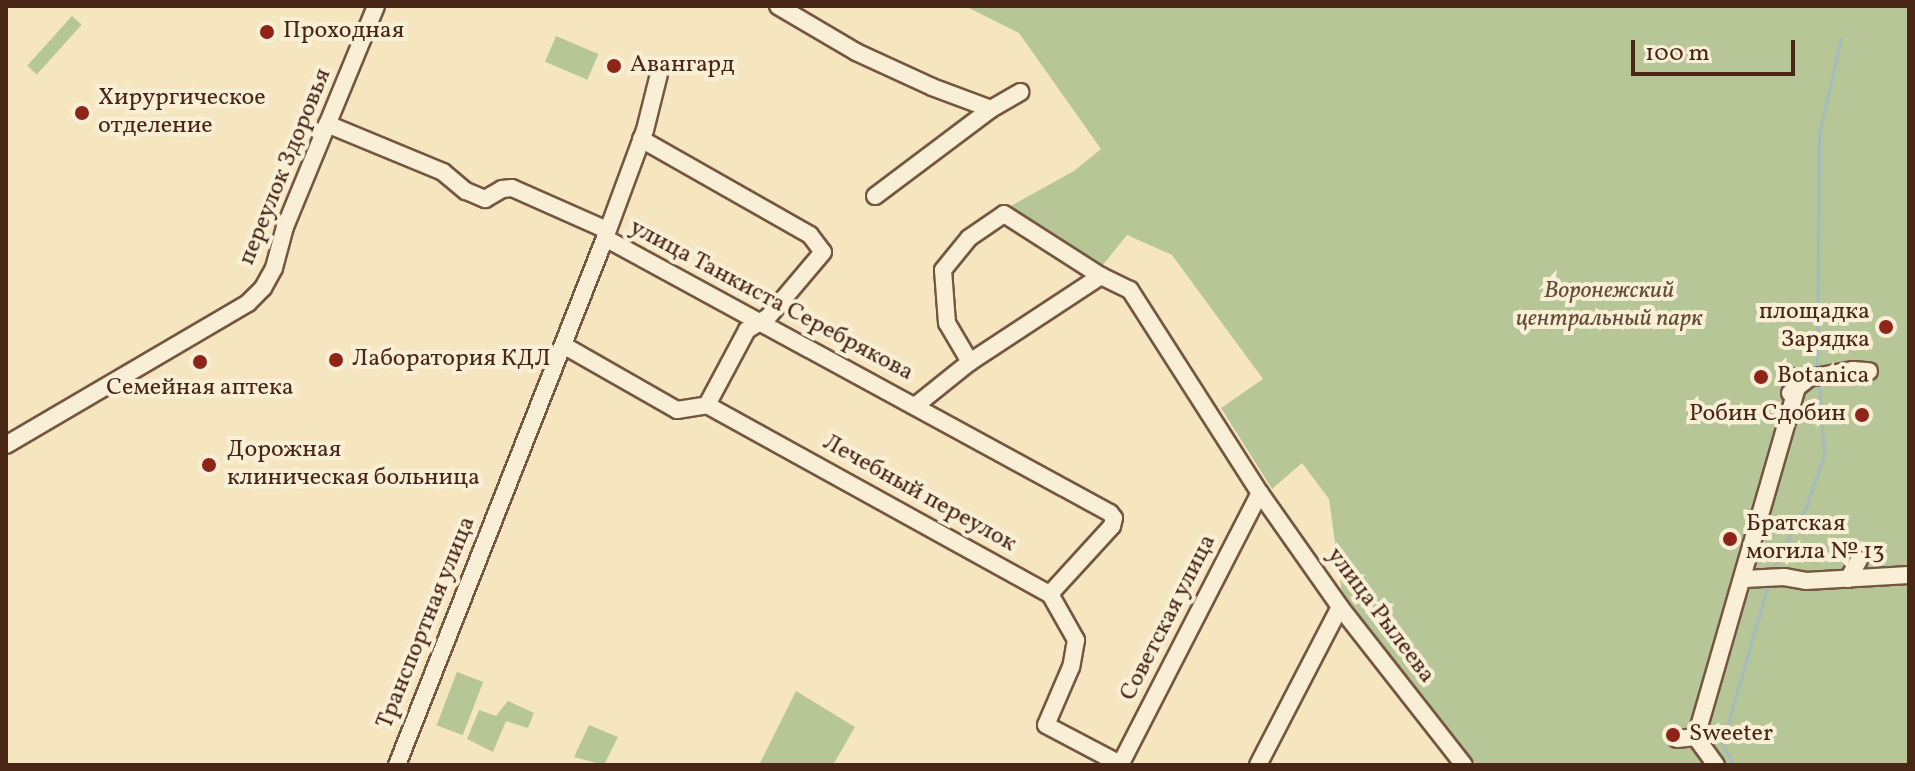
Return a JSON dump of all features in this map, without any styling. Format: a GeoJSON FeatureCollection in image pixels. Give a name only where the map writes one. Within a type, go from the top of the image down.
{"type":"FeatureCollection","features":[{"type":"Feature","properties":{"kind":"street","name":"переулок Здоровья"},"geometry":{"type":"LineString","coordinates":[[6,445],[248,303],[263,288],[274,268],[285,227],[376,6]]}},
{"type":"Feature","properties":{"kind":"street"},"geometry":{"type":"LineString","coordinates":[[778,6],[856,52],[932,87],[991,109]]}},
{"type":"Feature","properties":{"kind":"street","name":"Транспортная улица"},"geometry":{"type":"LineString","coordinates":[[397,765],[606,234],[641,139],[659,74]]}},
{"type":"Feature","properties":{"kind":"street"},"geometry":{"type":"LineString","coordinates":[[875,196],[991,109],[1021,92]]}},
{"type":"Feature","properties":{"kind":"street","name":"улица Танкиста Серебрякова"},"geometry":{"type":"LineString","coordinates":[[327,124],[443,172],[466,191],[485,199],[502,189],[512,188],[606,234],[1114,518],[1112,526],[1050,594]]}},
{"type":"Feature","properties":{"kind":"street"},"geometry":{"type":"LineString","coordinates":[[641,139],[810,235],[823,252],[768,317],[747,330],[707,405]]}},
{"type":"Feature","properties":{"kind":"street"},"geometry":{"type":"LineString","coordinates":[[970,362],[947,323],[943,270],[969,238],[1004,214],[1101,276],[1130,290],[1260,493]]}},
{"type":"Feature","properties":{"kind":"street","name":"улица Танкиста Серебрякова"},"geometry":{"type":"LineString","coordinates":[[915,406],[970,362],[1101,276]]}},
{"type":"Feature","properties":{"kind":"street","name":"Лечебный переулок"},"geometry":{"type":"LineString","coordinates":[[563,345],[677,410],[707,405],[1050,594]]}},
{"type":"Feature","properties":{"kind":"street"},"geometry":{"type":"LineString","coordinates":[[1696,737],[1718,677],[1744,579],[1775,485],[1789,387],[1809,378],[1856,370]]}},
{"type":"Feature","properties":{"kind":"street","name":"улица Рылеева"},"geometry":{"type":"LineString","coordinates":[[1260,493],[1340,607],[1464,765]]}},
{"type":"Feature","properties":{"kind":"street","name":"Советская улица"},"geometry":{"type":"LineString","coordinates":[[1120,765],[1260,493]]}},
{"type":"Feature","properties":{"kind":"street"},"geometry":{"type":"LineString","coordinates":[[1848,581],[1853,560]]}},
{"type":"Feature","properties":{"kind":"street"},"geometry":{"type":"LineString","coordinates":[[1744,579],[1784,576],[1806,581],[1848,581],[1909,575]]}},
{"type":"Feature","properties":{"kind":"street"},"geometry":{"type":"LineString","coordinates":[[1050,594],[1076,640],[1071,667],[1046,725],[1120,765]]}},
{"type":"Feature","properties":{"kind":"street"},"geometry":{"type":"LineString","coordinates":[[1258,765],[1340,607]]}},
{"type":"Feature","properties":{"kind":"street"},"geometry":{"type":"LineString","coordinates":[[1679,733],[1696,737],[1716,765]]}},
{"type":"Feature","properties":{"kind":"green space","name":"Воронежский центральный парк"},"geometry":{"type":"Polygon","coordinates":[[[965,6],[1909,6],[1909,765],[1477,765],[1342,593],[1329,499],[1302,463],[1272,489],[1221,408],[1263,379],[1172,255],[1127,235],[1102,266],[1081,256],[1007,208],[1074,171],[1101,149],[1019,33],[965,6]]]}},
{"type":"Feature","properties":{"kind":"green space"},"geometry":{"type":"Polygon","coordinates":[[[72,16],[82,25],[37,74],[27,66],[72,16]]]}},
{"type":"Feature","properties":{"kind":"green space"},"geometry":{"type":"Polygon","coordinates":[[[556,36],[598,54],[587,80],[545,62],[556,36]]]}},
{"type":"Feature","properties":{"kind":"green space"},"geometry":{"type":"Polygon","coordinates":[[[457,672],[483,682],[463,735],[437,725],[457,672]]]}},
{"type":"Feature","properties":{"kind":"green space"},"geometry":{"type":"Polygon","coordinates":[[[796,691],[855,727],[833,765],[759,765],[796,691]]]}},
{"type":"Feature","properties":{"kind":"green space"},"geometry":{"type":"Polygon","coordinates":[[[508,701],[534,713],[528,728],[506,721],[493,752],[467,739],[479,710],[496,716],[508,701]]]}},
{"type":"Feature","properties":{"kind":"green space"},"geometry":{"type":"Polygon","coordinates":[[[589,725],[618,737],[604,765],[574,757],[589,725]]]}},
{"type":"Feature","properties":{"kind":"waterway"},"geometry":{"type":"LineString","coordinates":[[1817,371],[1819,134],[1841,38]]}},
{"type":"Feature","properties":{"kind":"waterway"},"geometry":{"type":"LineString","coordinates":[[1771,571],[1806,507],[1824,456],[1819,383]]}},
{"type":"Feature","properties":{"kind":"waterway"},"geometry":{"type":"LineString","coordinates":[[1734,765],[1722,744],[1768,585]]}},
{"type":"Feature","properties":{"kind":"place","name":"Проходная"},"geometry":{"type":"Point","coordinates":[267,32]}},
{"type":"Feature","properties":{"kind":"place","name":"Авангард"},"geometry":{"type":"Point","coordinates":[614,66]}},
{"type":"Feature","properties":{"kind":"place","name":"Хирургическое отделение"},"geometry":{"type":"Point","coordinates":[82,113]}},
{"type":"Feature","properties":{"kind":"place","name":"площадка Зарядка"},"geometry":{"type":"Point","coordinates":[1886,327]}},
{"type":"Feature","properties":{"kind":"place","name":"Лаборатория КДЛ"},"geometry":{"type":"Point","coordinates":[336,360]}},
{"type":"Feature","properties":{"kind":"place","name":"Семейная аптека"},"geometry":{"type":"Point","coordinates":[200,362]}},
{"type":"Feature","properties":{"kind":"place","name":"Botanica"},"geometry":{"type":"Point","coordinates":[1761,377]}},
{"type":"Feature","properties":{"kind":"place","name":"Робин Сдобин"},"geometry":{"type":"Point","coordinates":[1862,415]}},
{"type":"Feature","properties":{"kind":"place","name":"Дорожная клиническая больница"},"geometry":{"type":"Point","coordinates":[209,465]}},
{"type":"Feature","properties":{"kind":"place","name":"Братская могила № 13"},"geometry":{"type":"Point","coordinates":[1730,539]}},
{"type":"Feature","properties":{"kind":"place","name":"Sweeter"},"geometry":{"type":"Point","coordinates":[1673,735]}}]}
